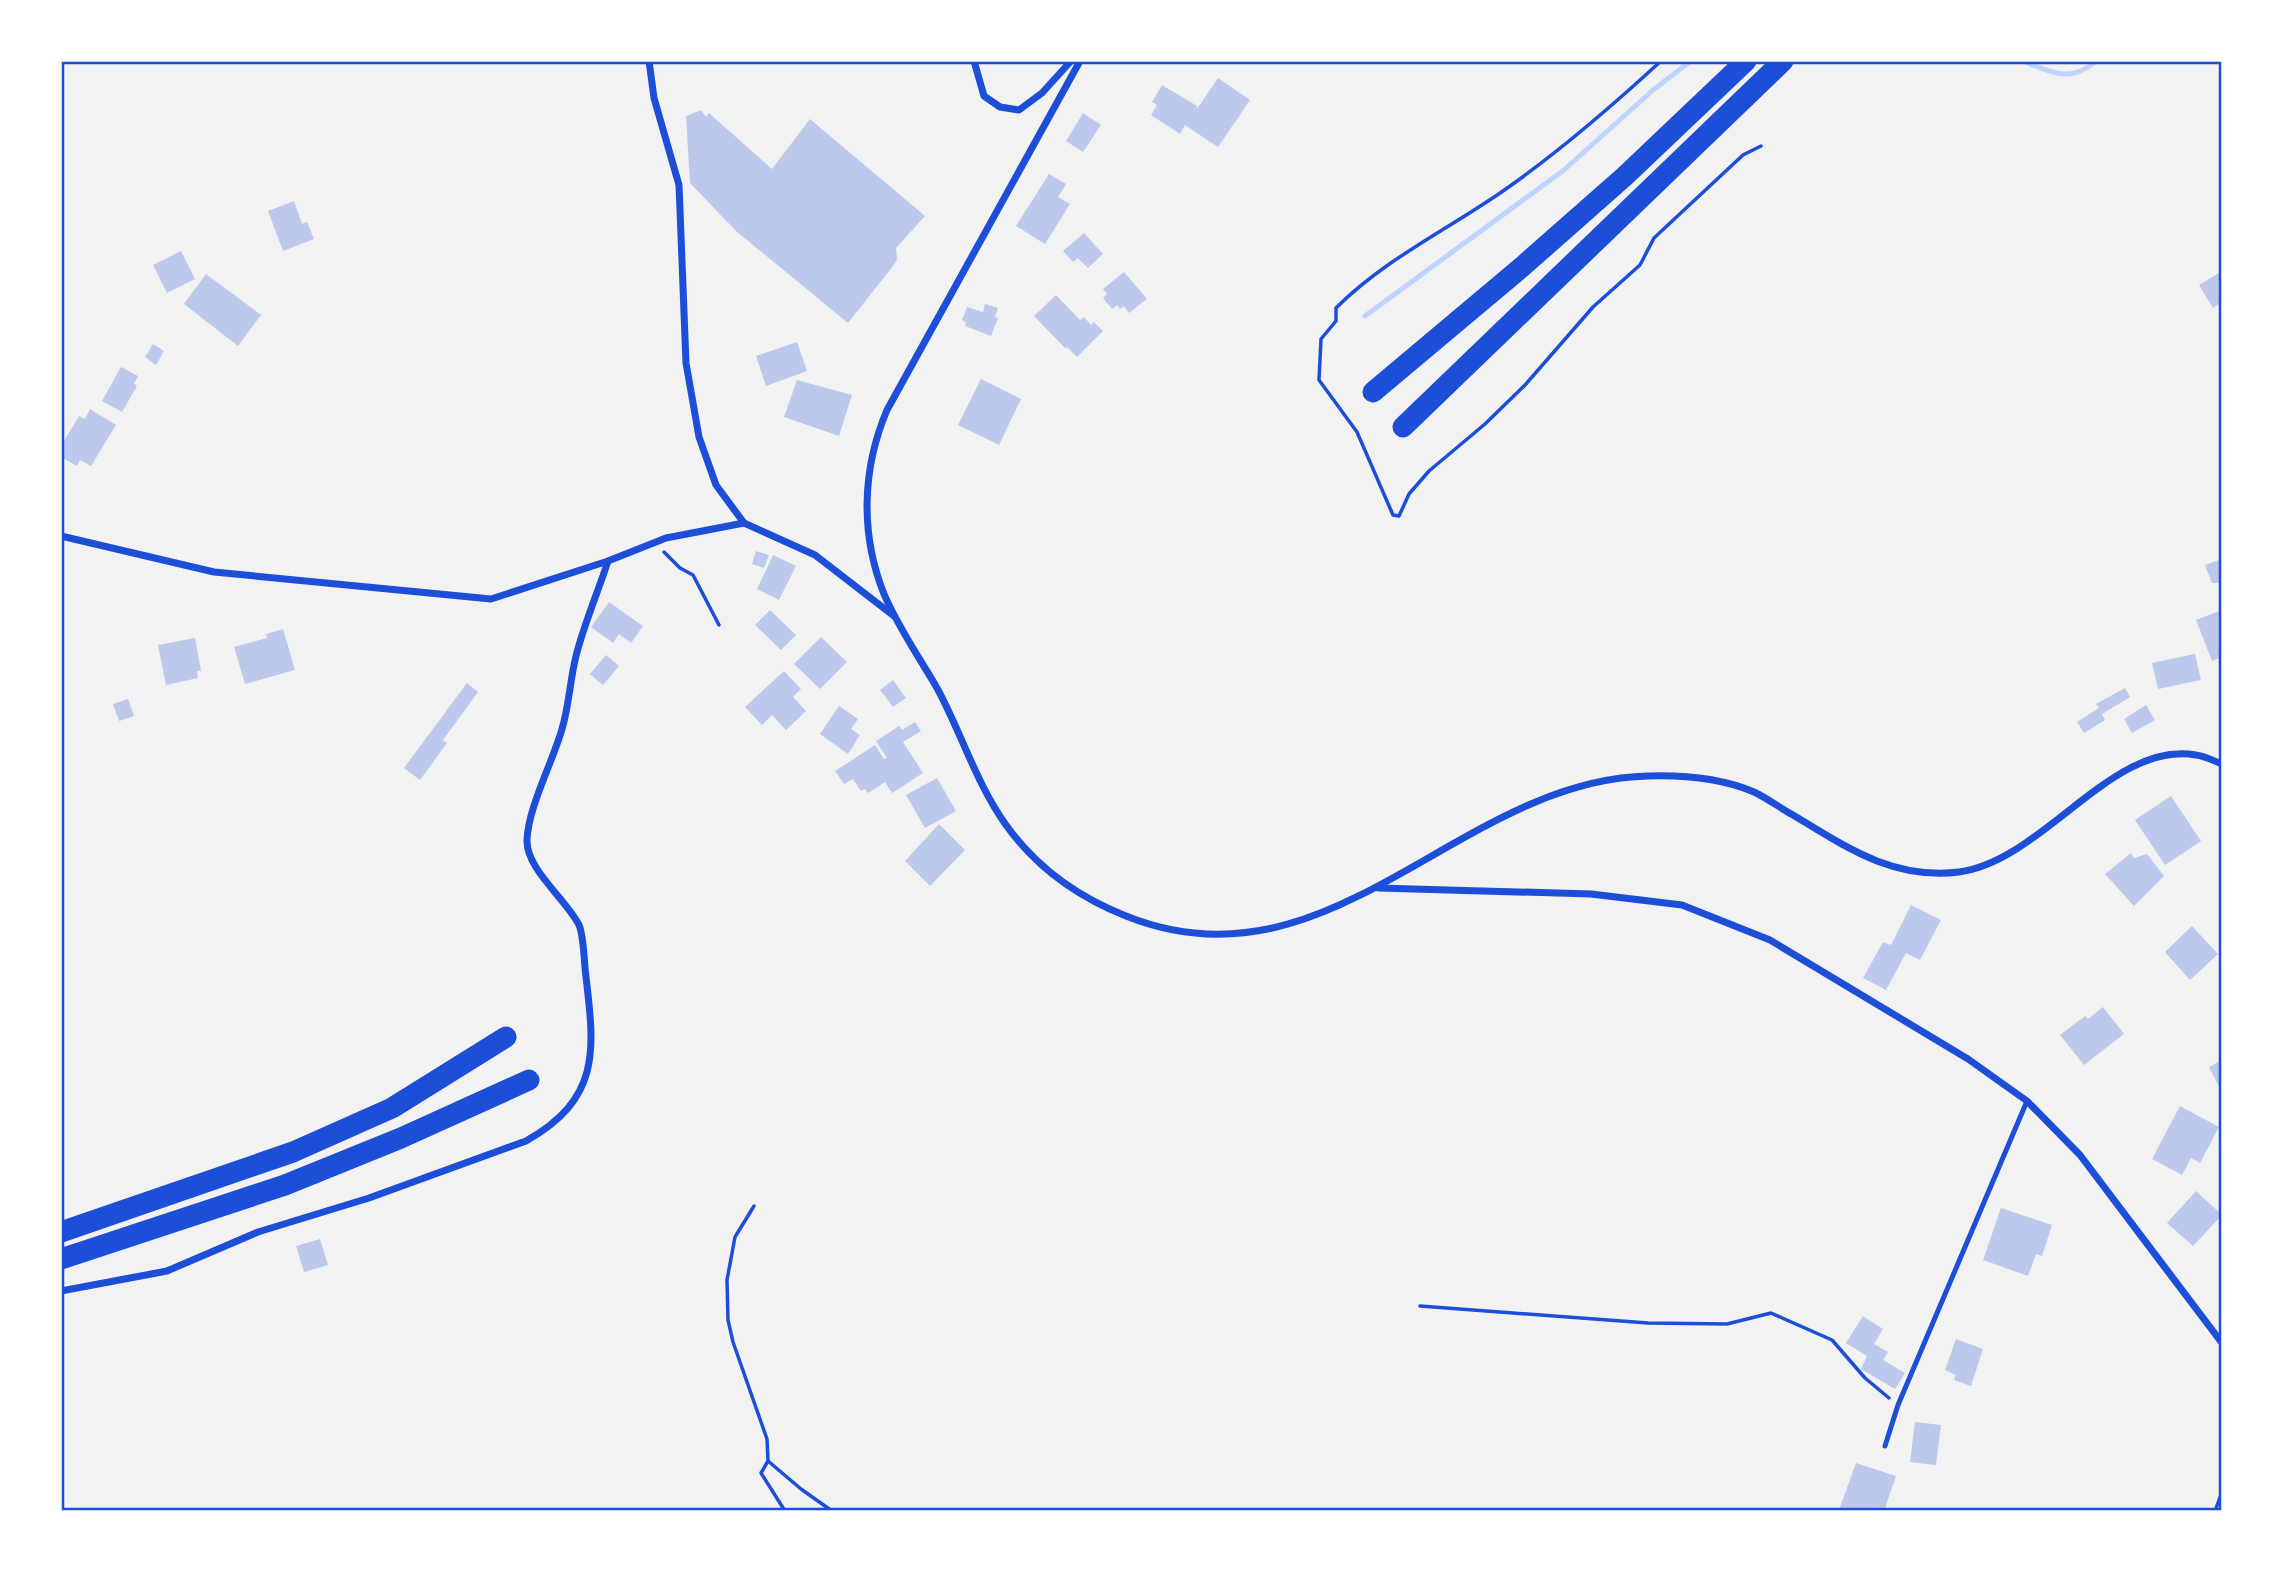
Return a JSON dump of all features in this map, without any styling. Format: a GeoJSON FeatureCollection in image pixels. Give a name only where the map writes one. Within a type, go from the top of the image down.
{"type":"FeatureCollection","features":[{"type":"Feature","properties":{"kind":"highway"},"geometry":{"type":"LineString","coordinates":[[1373,392],[1534,257],[1625,176],[1746,61]]}},
{"type":"Feature","properties":{"kind":"highway"},"geometry":{"type":"LineString","coordinates":[[1403,427],[1783,61]]}},
{"type":"Feature","properties":{"kind":"highway"},"geometry":{"type":"LineString","coordinates":[[61,1232],[293,1152],[392,1108],[506,1037]]}},
{"type":"Feature","properties":{"kind":"highway"},"geometry":{"type":"LineString","coordinates":[[61,1259],[285,1185],[401,1138],[529,1080]]}},
{"type":"Feature","properties":{"kind":"street"},"geometry":{"type":"LineString","coordinates":[[649,61],[654,98],[679,185],[686,363],[699,437],[716,485],[744,523],[815,555],[896,617]]}},
{"type":"Feature","properties":{"kind":"street"},"geometry":{"type":"LineString","coordinates":[[974,61],[984,96],[1000,107],[1019,110],[1042,93],[1071,61]]}},
{"type":"Feature","properties":{"kind":"street"},"geometry":{"type":"LineString","coordinates":[[979,74],[982,61]]}},
{"type":"Feature","properties":{"kind":"street"},"geometry":{"type":"LineString","coordinates":[[1080,61],[887,410],[878,432],[867,480],[867,530],[876,570],[896,617],[938,690],[992,804],[1005,824],[1037,861],[1066,885],[1102,907],[1143,923],[1188,933],[1222,935],[1280,928],[1319,915],[1377,888],[1517,810],[1569,789],[1606,779],[1679,777],[1719,782],[1755,792],[1869,859],[1929,872],[1961,872],[1989,863],[2014,850],[2128,768],[2165,755],[2196,755],[2222,764]]}},
{"type":"Feature","properties":{"kind":"street"},"geometry":{"type":"LineString","coordinates":[[61,536],[214,572],[491,599],[608,561],[657,541],[744,523]]}},
{"type":"Feature","properties":{"kind":"street"},"geometry":{"type":"LineString","coordinates":[[61,1291],[167,1270],[258,1232],[369,1198],[526,1141],[546,1130],[566,1111],[584,1082],[592,1043],[580,926],[533,862],[527,847],[527,836],[562,728],[577,654],[608,561]]}},
{"type":"Feature","properties":{"kind":"street"},"geometry":{"type":"LineString","coordinates":[[1377,888],[1591,894],[1682,905],[1770,940],[1968,1059],[2027,1101],[2080,1155],[2222,1343]]}},
{"type":"Feature","properties":{"kind":"lane"},"geometry":{"type":"LineString","coordinates":[[1885,1446],[1898,1405],[2027,1101]]}},
{"type":"Feature","properties":{"kind":"path"},"geometry":{"type":"LineString","coordinates":[[1401,254],[1503,191],[1611,107],[1661,61]]}},
{"type":"Feature","properties":{"kind":"path"},"geometry":{"type":"LineString","coordinates":[[657,541],[665,555],[693,575],[719,625]]}},
{"type":"Feature","properties":{"kind":"path"},"geometry":{"type":"LineString","coordinates":[[754,1206],[735,1237],[729,1263],[728,1320],[737,1355],[767,1439],[768,1461],[761,1473],[785,1511]]}},
{"type":"Feature","properties":{"kind":"path"},"geometry":{"type":"LineString","coordinates":[[1420,1306],[1648,1323],[1727,1324],[1771,1313],[1832,1340],[1865,1378],[1898,1405]]}},
{"type":"Feature","properties":{"kind":"path"},"geometry":{"type":"LineString","coordinates":[[768,1461],[832,1511]]}},
{"type":"Feature","properties":{"kind":"path"},"geometry":{"type":"LineString","coordinates":[[2215,1511],[2222,1492]]}},
{"type":"Feature","properties":{"kind":"building"},"geometry":{"type":"Polygon","coordinates":[[[1218,78],[1250,100],[1218,147],[1185,125],[1180,134],[1151,115],[1157,105],[1152,102],[1162,85],[1197,106],[1197,109],[1218,78]]]}},
{"type":"Feature","properties":{"kind":"building"},"geometry":{"type":"Polygon","coordinates":[[[701,110],[706,117],[709,113],[772,169],[810,119],[925,216],[896,248],[897,260],[848,323],[736,231],[690,183],[686,116],[701,110]]]}},
{"type":"Feature","properties":{"kind":"building"},"geometry":{"type":"Polygon","coordinates":[[[1083,113],[1101,125],[1083,152],[1066,141],[1083,113]]]}},
{"type":"Feature","properties":{"kind":"building"},"geometry":{"type":"Polygon","coordinates":[[[1049,174],[1066,184],[1058,197],[1070,204],[1045,244],[1016,226],[1049,174]]]}},
{"type":"Feature","properties":{"kind":"building"},"geometry":{"type":"Polygon","coordinates":[[[294,201],[302,224],[307,222],[314,239],[283,251],[268,211],[294,201]]]}},
{"type":"Feature","properties":{"kind":"building"},"geometry":{"type":"Polygon","coordinates":[[[1084,233],[1103,254],[1088,268],[1078,258],[1073,262],[1063,251],[1084,233]]]}},
{"type":"Feature","properties":{"kind":"building"},"geometry":{"type":"Polygon","coordinates":[[[181,251],[195,279],[167,293],[153,265],[181,251]]]}},
{"type":"Feature","properties":{"kind":"building"},"geometry":{"type":"Polygon","coordinates":[[[2222,271],[2222,302],[2213,308],[2199,285],[2222,271]]]}},
{"type":"Feature","properties":{"kind":"building"},"geometry":{"type":"Polygon","coordinates":[[[1124,272],[1147,299],[1129,313],[1124,306],[1120,309],[1117,305],[1112,309],[1103,298],[1107,294],[1103,289],[1124,272]]]}},
{"type":"Feature","properties":{"kind":"building"},"geometry":{"type":"Polygon","coordinates":[[[206,274],[261,315],[238,346],[184,304],[206,274]]]}},
{"type":"Feature","properties":{"kind":"building"},"geometry":{"type":"Polygon","coordinates":[[[1056,295],[1080,320],[1084,317],[1091,325],[1094,322],[1103,331],[1077,357],[1034,316],[1056,295]]]}},
{"type":"Feature","properties":{"kind":"building"},"geometry":{"type":"Polygon","coordinates":[[[985,304],[998,308],[995,317],[998,318],[991,336],[965,326],[966,322],[962,320],[967,307],[983,312],[985,304]]]}},
{"type":"Feature","properties":{"kind":"building"},"geometry":{"type":"Polygon","coordinates":[[[797,342],[807,371],[766,386],[756,356],[797,342]]]}},
{"type":"Feature","properties":{"kind":"building"},"geometry":{"type":"Polygon","coordinates":[[[153,344],[164,351],[156,365],[145,357],[153,344]]]}},
{"type":"Feature","properties":{"kind":"building"},"geometry":{"type":"Polygon","coordinates":[[[121,367],[138,376],[134,384],[137,386],[122,412],[102,401],[121,367]]]}},
{"type":"Feature","properties":{"kind":"building"},"geometry":{"type":"Polygon","coordinates":[[[981,379],[1021,399],[999,445],[958,425],[981,379]]]}},
{"type":"Feature","properties":{"kind":"building"},"geometry":{"type":"Polygon","coordinates":[[[797,380],[852,395],[839,436],[784,417],[797,380]]]}},
{"type":"Feature","properties":{"kind":"building"},"geometry":{"type":"Polygon","coordinates":[[[90,409],[116,425],[91,466],[80,460],[77,466],[61,457],[64,449],[61,446],[79,416],[85,419],[90,409]]]}},
{"type":"Feature","properties":{"kind":"building"},"geometry":{"type":"Polygon","coordinates":[[[756,551],[769,555],[764,568],[752,564],[756,551]]]}},
{"type":"Feature","properties":{"kind":"building"},"geometry":{"type":"Polygon","coordinates":[[[773,555],[796,566],[779,600],[757,589],[773,555]]]}},
{"type":"Feature","properties":{"kind":"building"},"geometry":{"type":"Polygon","coordinates":[[[2222,559],[2222,591],[2219,583],[2212,583],[2205,565],[2222,559]]]}},
{"type":"Feature","properties":{"kind":"building"},"geometry":{"type":"Polygon","coordinates":[[[609,602],[643,626],[631,643],[619,634],[613,643],[591,627],[609,602]]]}},
{"type":"Feature","properties":{"kind":"building"},"geometry":{"type":"Polygon","coordinates":[[[770,610],[796,635],[781,650],[755,625],[770,610]]]}},
{"type":"Feature","properties":{"kind":"building"},"geometry":{"type":"Polygon","coordinates":[[[2222,610],[2222,657],[2212,661],[2196,620],[2222,610]]]}},
{"type":"Feature","properties":{"kind":"building"},"geometry":{"type":"Polygon","coordinates":[[[283,629],[295,670],[245,684],[234,647],[267,638],[266,634],[283,629]]]}},
{"type":"Feature","properties":{"kind":"building"},"geometry":{"type":"Polygon","coordinates":[[[821,637],[847,662],[820,689],[794,664],[821,637]]]}},
{"type":"Feature","properties":{"kind":"building"},"geometry":{"type":"Polygon","coordinates":[[[195,638],[201,671],[197,671],[198,678],[166,685],[158,645],[195,638]]]}},
{"type":"Feature","properties":{"kind":"building"},"geometry":{"type":"Polygon","coordinates":[[[2195,654],[2201,680],[2158,689],[2152,663],[2195,654]]]}},
{"type":"Feature","properties":{"kind":"building"},"geometry":{"type":"Polygon","coordinates":[[[606,655],[619,666],[603,685],[590,674],[606,655]]]}},
{"type":"Feature","properties":{"kind":"building"},"geometry":{"type":"Polygon","coordinates":[[[784,671],[801,689],[793,697],[806,711],[786,730],[772,715],[762,725],[745,707],[784,671]]]}},
{"type":"Feature","properties":{"kind":"building"},"geometry":{"type":"Polygon","coordinates":[[[893,680],[906,698],[893,707],[880,690],[893,680]]]}},
{"type":"Feature","properties":{"kind":"building"},"geometry":{"type":"Polygon","coordinates":[[[467,683],[478,692],[443,740],[447,743],[420,780],[404,768],[467,683]]]}},
{"type":"Feature","properties":{"kind":"building"},"geometry":{"type":"Polygon","coordinates":[[[2125,688],[2130,697],[2102,714],[2105,720],[2084,733],[2077,722],[2099,708],[2096,704],[2125,688]]]}},
{"type":"Feature","properties":{"kind":"building"},"geometry":{"type":"Polygon","coordinates":[[[128,699],[134,716],[119,721],[113,704],[128,699]]]}},
{"type":"Feature","properties":{"kind":"building"},"geometry":{"type":"Polygon","coordinates":[[[2146,705],[2155,720],[2132,733],[2124,719],[2146,705]]]}},
{"type":"Feature","properties":{"kind":"building"},"geometry":{"type":"Polygon","coordinates":[[[839,706],[858,719],[851,729],[860,735],[848,754],[820,734],[839,706]]]}},
{"type":"Feature","properties":{"kind":"building"},"geometry":{"type":"Polygon","coordinates":[[[915,722],[921,731],[903,742],[923,773],[892,793],[885,782],[868,793],[865,789],[861,791],[853,779],[844,784],[835,771],[875,745],[884,759],[887,758],[876,741],[899,726],[902,730],[915,722]]]}},
{"type":"Feature","properties":{"kind":"building"},"geometry":{"type":"Polygon","coordinates":[[[937,778],[956,811],[925,828],[906,795],[937,778]]]}},
{"type":"Feature","properties":{"kind":"building"},"geometry":{"type":"Polygon","coordinates":[[[2171,796],[2201,841],[2165,865],[2135,820],[2171,796]]]}},
{"type":"Feature","properties":{"kind":"building"},"geometry":{"type":"Polygon","coordinates":[[[939,824],[965,850],[930,886],[905,861],[939,824]]]}},
{"type":"Feature","properties":{"kind":"building"},"geometry":{"type":"Polygon","coordinates":[[[2131,853],[2134,858],[2147,854],[2164,876],[2134,906],[2105,874],[2131,853]]]}},
{"type":"Feature","properties":{"kind":"building"},"geometry":{"type":"Polygon","coordinates":[[[1911,905],[1941,920],[1920,960],[1906,953],[1886,990],[1863,978],[1883,942],[1891,945],[1911,905]]]}},
{"type":"Feature","properties":{"kind":"building"},"geometry":{"type":"Polygon","coordinates":[[[2192,926],[2218,954],[2190,980],[2165,952],[2192,926]]]}},
{"type":"Feature","properties":{"kind":"building"},"geometry":{"type":"Polygon","coordinates":[[[2103,1007],[2124,1034],[2084,1065],[2060,1035],[2085,1016],[2088,1019],[2103,1007]]]}},
{"type":"Feature","properties":{"kind":"building"},"geometry":{"type":"Polygon","coordinates":[[[2222,1060],[2222,1086],[2218,1085],[2209,1067],[2222,1060]]]}},
{"type":"Feature","properties":{"kind":"building"},"geometry":{"type":"Polygon","coordinates":[[[2180,1106],[2219,1127],[2200,1163],[2191,1158],[2182,1175],[2152,1159],[2180,1106]]]}},
{"type":"Feature","properties":{"kind":"building"},"geometry":{"type":"Polygon","coordinates":[[[2196,1191],[2222,1215],[2193,1246],[2167,1223],[2196,1191]]]}},
{"type":"Feature","properties":{"kind":"building"},"geometry":{"type":"Polygon","coordinates":[[[2001,1208],[2052,1225],[2042,1256],[2036,1254],[2028,1276],[1983,1260],[2001,1208]]]}},
{"type":"Feature","properties":{"kind":"building"},"geometry":{"type":"Polygon","coordinates":[[[320,1239],[328,1265],[304,1272],[296,1246],[320,1239]]]}},
{"type":"Feature","properties":{"kind":"building"},"geometry":{"type":"Polygon","coordinates":[[[1863,1316],[1883,1329],[1874,1344],[1888,1352],[1883,1360],[1905,1373],[1895,1389],[1861,1369],[1867,1356],[1846,1343],[1863,1316]]]}},
{"type":"Feature","properties":{"kind":"building"},"geometry":{"type":"Polygon","coordinates":[[[1956,1339],[1983,1349],[1971,1386],[1954,1380],[1956,1375],[1945,1370],[1956,1339]]]}},
{"type":"Feature","properties":{"kind":"building"},"geometry":{"type":"Polygon","coordinates":[[[1915,1422],[1941,1425],[1936,1465],[1910,1462],[1915,1422]]]}},
{"type":"Feature","properties":{"kind":"building"},"geometry":{"type":"Polygon","coordinates":[[[1856,1463],[1896,1476],[1884,1511],[1839,1510],[1856,1463]]]}},
{"type":"Feature","properties":{"kind":"waterway"},"geometry":{"type":"LineString","coordinates":[[1365,316],[1564,170],[1653,90],[1691,61]]}},
{"type":"Feature","properties":{"kind":"waterway"},"geometry":{"type":"LineString","coordinates":[[2023,61],[2060,74],[2078,72],[2096,61]]}}]}
